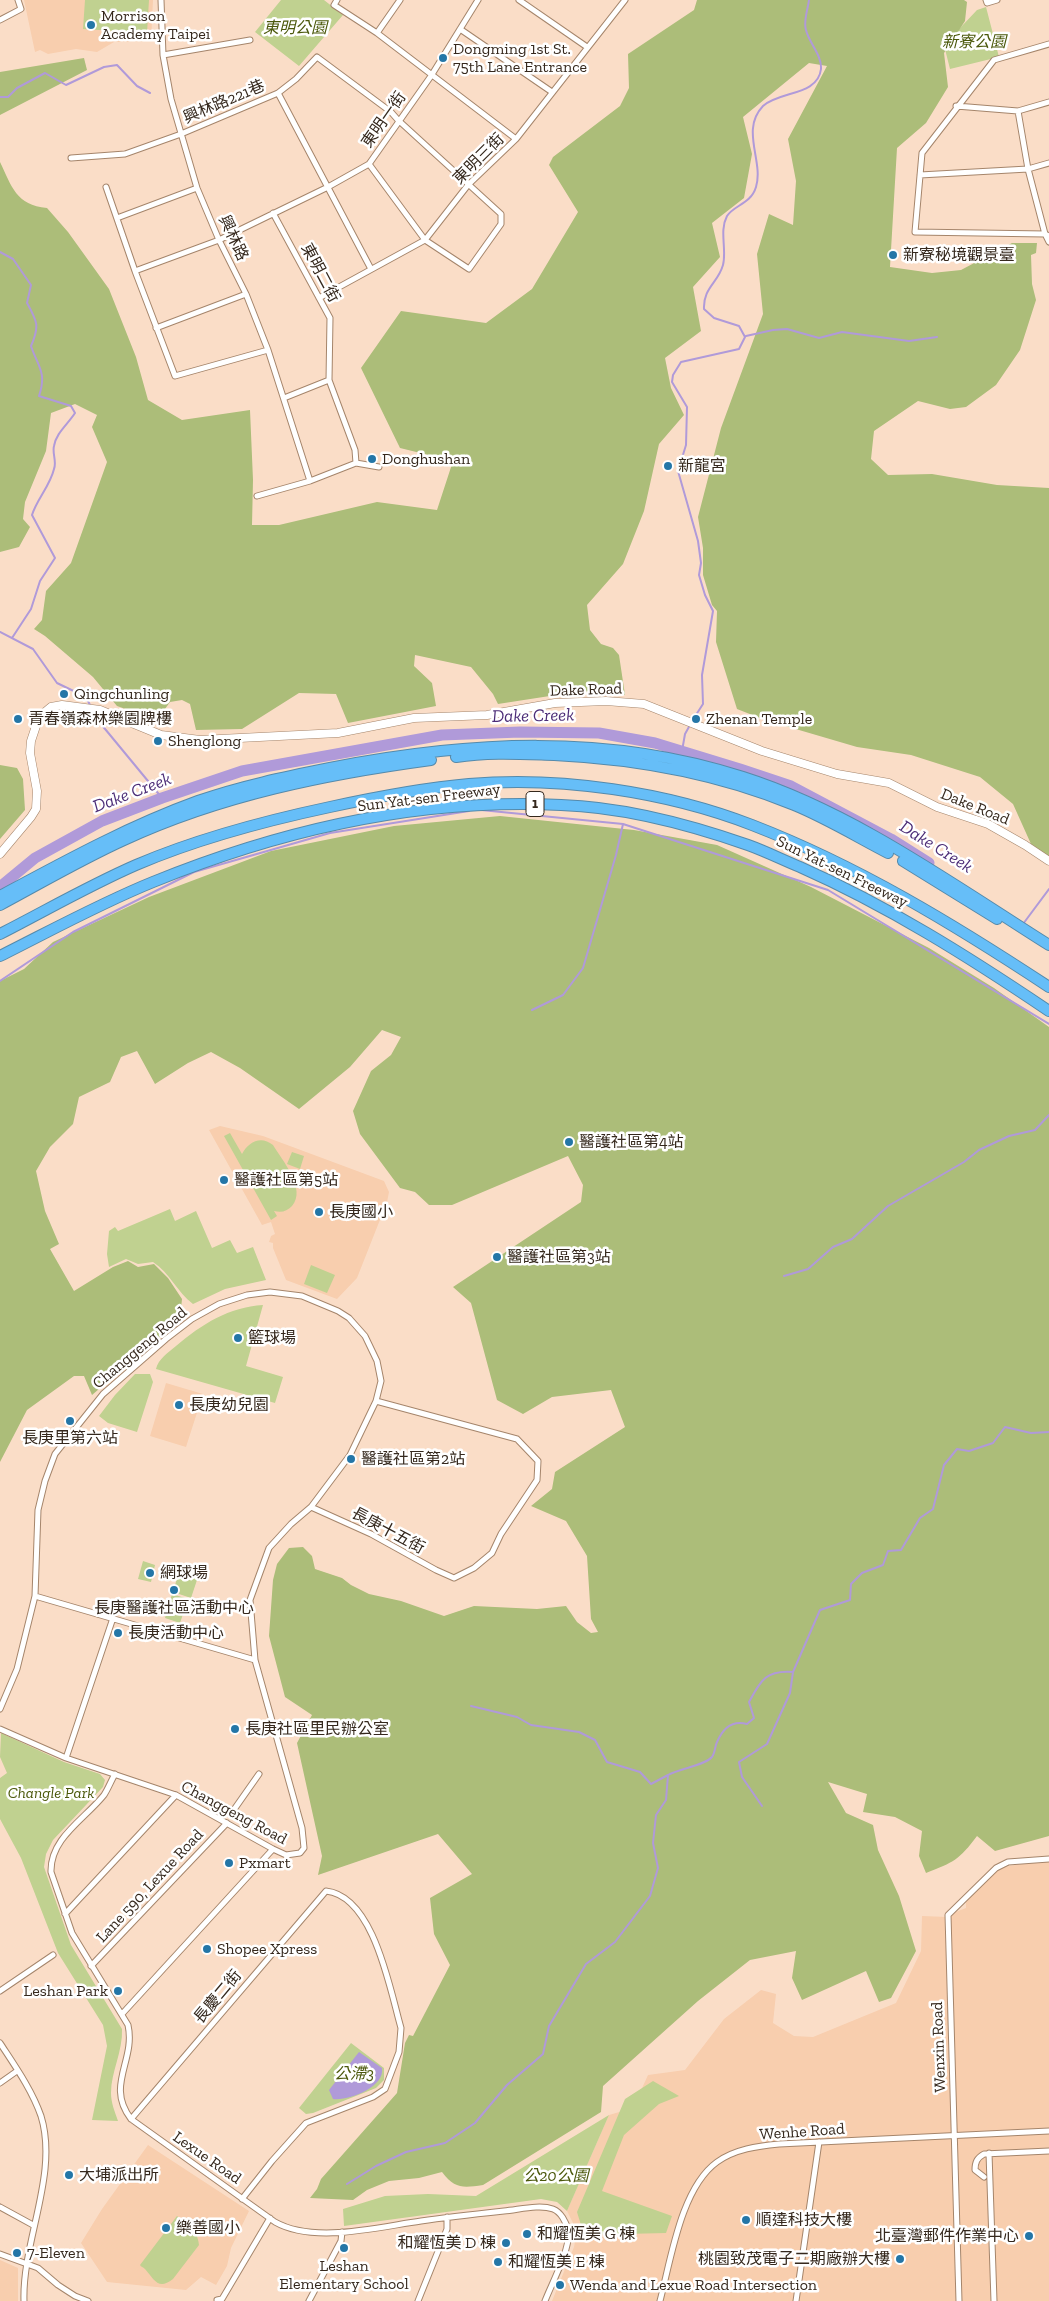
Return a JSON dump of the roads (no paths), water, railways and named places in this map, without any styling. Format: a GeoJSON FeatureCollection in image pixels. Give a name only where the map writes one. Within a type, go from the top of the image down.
{"type":"FeatureCollection","features":[{"type":"Feature","properties":{"kind":"highway"},"geometry":{"type":"LineString","coordinates":[[0,896],[101,842],[136,826],[199,801],[243,787],[365,761],[486,746],[555,745],[603,748],[696,764],[744,777],[800,799],[921,863],[1049,945]]}},
{"type":"Feature","properties":{"kind":"highway"},"geometry":{"type":"LineString","coordinates":[[0,905],[124,840],[202,809],[284,786],[370,768],[459,756],[507,753],[592,757],[681,770],[740,785],[795,805],[907,863],[1049,953]]}},
{"type":"Feature","properties":{"kind":"highway","name":"Sun Yat-sen Freeway"},"geometry":{"type":"LineString","coordinates":[[0,934],[135,865],[190,844],[258,822],[384,796],[452,786],[506,782],[558,783],[631,792],[682,804],[751,824],[799,845],[908,899],[974,937],[1049,987]]}},
{"type":"Feature","properties":{"kind":"highway","name":"Sun Yat-sen Freeway"},"geometry":{"type":"LineString","coordinates":[[0,956],[150,883],[272,839],[390,815],[434,809],[509,804],[563,805],[632,813],[683,824],[750,845],[833,882],[914,923],[1049,1011]]}},
{"type":"Feature","properties":{"kind":"street"},"geometry":{"type":"LineString","coordinates":[[0,20],[21,9],[18,0]]}},
{"type":"Feature","properties":{"kind":"street","name":"興林路"},"geometry":{"type":"LineString","coordinates":[[162,0],[163,55],[181,134],[197,188],[219,240],[246,294],[268,350],[310,481]]}},
{"type":"Feature","properties":{"kind":"street"},"geometry":{"type":"LineString","coordinates":[[337,0],[334,4],[377,33],[516,139]]}},
{"type":"Feature","properties":{"kind":"street"},"geometry":{"type":"LineString","coordinates":[[377,33],[400,0]]}},
{"type":"Feature","properties":{"kind":"street","name":"東明一街"},"geometry":{"type":"LineString","coordinates":[[135,270],[219,240],[328,188],[369,164],[398,120],[431,76],[478,0]]}},
{"type":"Feature","properties":{"kind":"street"},"geometry":{"type":"LineString","coordinates":[[519,0],[587,47]]}},
{"type":"Feature","properties":{"kind":"street","name":"東明三街"},"geometry":{"type":"LineString","coordinates":[[319,298],[425,240],[468,185],[516,139],[623,0]]}},
{"type":"Feature","properties":{"kind":"street"},"geometry":{"type":"LineString","coordinates":[[986,0],[987,3],[997,0]]}},
{"type":"Feature","properties":{"kind":"street"},"geometry":{"type":"LineString","coordinates":[[460,29],[552,92]]}},
{"type":"Feature","properties":{"kind":"street"},"geometry":{"type":"LineString","coordinates":[[163,55],[250,40]]}},
{"type":"Feature","properties":{"kind":"street"},"geometry":{"type":"LineString","coordinates":[[1047,235],[915,232],[922,153],[956,106],[994,60],[1049,44]]}},
{"type":"Feature","properties":{"kind":"street","name":"興林路221巷"},"geometry":{"type":"LineString","coordinates":[[71,158],[125,154],[181,134],[278,93],[296,79],[316,57],[392,112],[398,120]]}},
{"type":"Feature","properties":{"kind":"street"},"geometry":{"type":"LineString","coordinates":[[278,93],[371,269]]}},
{"type":"Feature","properties":{"kind":"street"},"geometry":{"type":"LineString","coordinates":[[956,106],[1018,111],[1049,102]]}},
{"type":"Feature","properties":{"kind":"street"},"geometry":{"type":"LineString","coordinates":[[1018,111],[1028,169],[1049,242]]}},
{"type":"Feature","properties":{"kind":"street"},"geometry":{"type":"LineString","coordinates":[[369,164],[425,240],[469,269],[501,224],[501,214],[398,120]]}},
{"type":"Feature","properties":{"kind":"street"},"geometry":{"type":"LineString","coordinates":[[920,175],[1028,169],[1049,163]]}},
{"type":"Feature","properties":{"kind":"street"},"geometry":{"type":"LineString","coordinates":[[106,187],[175,376],[268,350]]}},
{"type":"Feature","properties":{"kind":"street"},"geometry":{"type":"LineString","coordinates":[[117,218],[197,188]]}},
{"type":"Feature","properties":{"kind":"street","name":"東明二街"},"geometry":{"type":"LineString","coordinates":[[273,213],[330,318],[329,380],[355,450],[356,463]]}},
{"type":"Feature","properties":{"kind":"street"},"geometry":{"type":"LineString","coordinates":[[156,328],[246,294]]}},
{"type":"Feature","properties":{"kind":"street"},"geometry":{"type":"LineString","coordinates":[[284,398],[329,380]]}},
{"type":"Feature","properties":{"kind":"street"},"geometry":{"type":"LineString","coordinates":[[258,496],[310,481],[356,463],[379,467]]}},
{"type":"Feature","properties":{"kind":"street","name":"Dake Road"},"geometry":{"type":"LineString","coordinates":[[0,854],[31,818],[36,809],[37,791],[30,753],[39,717],[45,710],[62,705],[100,710],[161,735],[200,740],[338,733],[414,718],[487,715],[581,701],[644,704],[762,751],[837,774],[889,784],[938,806],[988,824],[1025,845],[1049,862]]}},
{"type":"Feature","properties":{"kind":"street","name":"Changgeng Road"},"geometry":{"type":"LineString","coordinates":[[0,1709],[17,1669],[35,1596],[38,1510],[45,1481],[55,1454],[103,1394],[192,1319],[219,1304],[247,1295],[270,1292],[302,1296],[338,1311],[349,1318],[365,1336],[377,1360],[381,1380],[376,1401],[350,1456],[311,1506],[269,1548],[250,1600],[255,1660],[304,1840],[304,1848],[300,1853],[286,1855],[176,1795],[66,1758],[0,1729]]}},
{"type":"Feature","properties":{"kind":"street","name":"長庚十五街"},"geometry":{"type":"LineString","coordinates":[[311,1506],[371,1534],[454,1578],[474,1568],[492,1553],[501,1534],[537,1480],[538,1461],[517,1439],[376,1401]]}},
{"type":"Feature","properties":{"kind":"street"},"geometry":{"type":"LineString","coordinates":[[35,1596],[255,1660]]}},
{"type":"Feature","properties":{"kind":"street"},"geometry":{"type":"LineString","coordinates":[[66,1758],[113,1618]]}},
{"type":"Feature","properties":{"kind":"street","name":"Lexue Road"},"geometry":{"type":"LineString","coordinates":[[115,1774],[104,1794],[54,1851],[51,1872],[72,1933],[128,2025],[130,2042],[120,2097],[123,2109],[131,2119],[270,2218],[284,2227],[305,2232],[342,2232],[447,2217],[536,2208],[552,2209],[561,2215],[568,2231],[569,2239],[544,2301]]}},
{"type":"Feature","properties":{"kind":"street"},"geometry":{"type":"LineString","coordinates":[[233,1811],[259,1774]]}},
{"type":"Feature","properties":{"kind":"street"},"geometry":{"type":"LineString","coordinates":[[65,1914],[176,1795]]}},
{"type":"Feature","properties":{"kind":"street","name":"Lane 590, Lexue Road"},"geometry":{"type":"LineString","coordinates":[[91,1966],[227,1823]]}},
{"type":"Feature","properties":{"kind":"street"},"geometry":{"type":"LineString","coordinates":[[122,2014],[272,1849]]}},
{"type":"Feature","properties":{"kind":"street","name":"Wenxin Road"},"geometry":{"type":"LineString","coordinates":[[959,2301],[948,1914],[996,1868],[1008,1862],[1049,1858]]}},
{"type":"Feature","properties":{"kind":"street","name":"長慶二街"},"geometry":{"type":"LineString","coordinates":[[131,2119],[326,1891],[336,1892],[354,1907],[372,1931],[401,2028],[398,2052],[385,2089],[373,2097],[306,2123],[242,2198]]}},
{"type":"Feature","properties":{"kind":"street"},"geometry":{"type":"LineString","coordinates":[[0,1991],[53,1955]]}},
{"type":"Feature","properties":{"kind":"street"},"geometry":{"type":"LineString","coordinates":[[0,2043],[36,2104],[45,2135],[44,2178],[26,2264],[24,2301]]}},
{"type":"Feature","properties":{"kind":"street"},"geometry":{"type":"LineString","coordinates":[[0,2083],[17,2071]]}},
{"type":"Feature","properties":{"kind":"street","name":"Wenhe Road"},"geometry":{"type":"LineString","coordinates":[[660,2301],[689,2196],[699,2180],[717,2162],[734,2153],[755,2147],[819,2142],[1049,2131]]}},
{"type":"Feature","properties":{"kind":"street"},"geometry":{"type":"LineString","coordinates":[[796,2301],[819,2142]]}},
{"type":"Feature","properties":{"kind":"street"},"geometry":{"type":"LineString","coordinates":[[984,2177],[975,2170],[975,2165],[980,2156],[1049,2151]]}},
{"type":"Feature","properties":{"kind":"street"},"geometry":{"type":"LineString","coordinates":[[989,2154],[994,2301]]}},
{"type":"Feature","properties":{"kind":"street"},"geometry":{"type":"LineString","coordinates":[[0,2207],[33,2225]]}},
{"type":"Feature","properties":{"kind":"street"},"geometry":{"type":"LineString","coordinates":[[418,2301],[447,2229],[447,2217]]}},
{"type":"Feature","properties":{"kind":"street"},"geometry":{"type":"LineString","coordinates":[[217,2300],[222,2299],[270,2218]]}},
{"type":"Feature","properties":{"kind":"street"},"geometry":{"type":"LineString","coordinates":[[309,2301],[341,2241],[342,2232]]}},
{"type":"Feature","properties":{"kind":"street"},"geometry":{"type":"LineString","coordinates":[[0,2254],[38,2268],[58,2286],[88,2301]]}},
{"type":"Feature","properties":{"kind":"waterway"},"geometry":{"type":"LineString","coordinates":[[692,721],[703,704],[702,675],[713,611],[705,595],[699,575],[701,563],[698,541],[678,471],[686,445],[687,407],[672,382],[673,375],[681,362],[739,349],[745,337],[739,326],[714,318],[704,309],[704,302],[723,265],[723,234],[727,216],[746,201],[754,193],[756,187],[758,177],[753,135],[756,115],[770,101],[806,89],[818,78],[821,69],[820,59],[805,27],[809,0]]}},
{"type":"Feature","properties":{"kind":"waterway"},"geometry":{"type":"LineString","coordinates":[[0,97],[8,97],[17,88],[45,73],[66,85],[104,67],[117,65],[137,86],[150,93]]}},
{"type":"Feature","properties":{"kind":"waterway"},"geometry":{"type":"LineString","coordinates":[[0,252],[13,259],[31,285],[27,303],[36,324],[36,333],[31,346],[42,375],[39,396],[71,406],[75,413],[55,441],[55,466],[47,487],[32,515],[55,558],[40,581],[31,609],[12,638]]}},
{"type":"Feature","properties":{"kind":"waterway"},"geometry":{"type":"LineString","coordinates":[[746,336],[787,329],[819,338],[842,332],[909,341],[937,337]]}},
{"type":"Feature","properties":{"kind":"waterway"},"geometry":{"type":"LineString","coordinates":[[0,632],[33,649],[57,683],[86,697],[90,705]]}},
{"type":"Feature","properties":{"kind":"waterway"},"geometry":{"type":"LineString","coordinates":[[93,712],[162,798]]}},
{"type":"Feature","properties":{"kind":"waterway"},"geometry":{"type":"LineString","coordinates":[[682,751],[685,734],[690,725]]}},
{"type":"Feature","properties":{"kind":"waterway","name":"Dake Creek"},"geometry":{"type":"LineString","coordinates":[[0,887],[35,858],[102,821],[242,771],[442,735],[520,732],[599,733],[655,743],[740,769],[791,786],[891,839],[929,863]]}},
{"type":"Feature","properties":{"kind":"waterway"},"geometry":{"type":"LineString","coordinates":[[481,810],[623,824],[828,890],[1049,1024]]}},
{"type":"Feature","properties":{"kind":"waterway"},"geometry":{"type":"LineString","coordinates":[[0,981],[73,932],[194,872],[330,833],[469,811]]}},
{"type":"Feature","properties":{"kind":"waterway"},"geometry":{"type":"LineString","coordinates":[[532,1010],[563,995],[583,968],[616,855],[623,824]]}},
{"type":"Feature","properties":{"kind":"waterway"},"geometry":{"type":"LineString","coordinates":[[1023,924],[1049,889]]}},
{"type":"Feature","properties":{"kind":"waterway"},"geometry":{"type":"LineString","coordinates":[[784,1276],[808,1269],[833,1247],[852,1239],[888,1206],[964,1162],[979,1150],[1009,1136],[1035,1130],[1049,1115]]}},
{"type":"Feature","properties":{"kind":"waterway"},"geometry":{"type":"LineString","coordinates":[[347,2184],[376,2166],[406,2152],[445,2143],[475,2123],[507,2085],[543,2054],[549,2026],[586,1964],[615,1942],[650,1896],[658,1868],[653,1843],[656,1815],[666,1800],[668,1775],[708,1760],[712,1757],[717,1742],[725,1729],[737,1723],[747,1724],[754,1718],[749,1702],[757,1688],[770,1675],[793,1672],[820,1610],[850,1600],[851,1584],[862,1573],[883,1565],[888,1551],[901,1550],[920,1518],[933,1509],[944,1465],[957,1449],[969,1451],[993,1443],[1005,1427],[1031,1433],[1049,1432]]}},
{"type":"Feature","properties":{"kind":"waterway"},"geometry":{"type":"LineString","coordinates":[[762,1806],[742,1777],[739,1762],[767,1744],[790,1693],[793,1672]]}},
{"type":"Feature","properties":{"kind":"waterway"},"geometry":{"type":"LineString","coordinates":[[471,1706],[517,1717],[531,1725],[579,1732],[595,1740],[607,1762],[640,1772],[651,1784],[668,1775]]}},
{"type":"Feature","properties":{"kind":"place","name":"Morrison Academy Taipei"},"geometry":{"type":"Point","coordinates":[91,25]}},
{"type":"Feature","properties":{"kind":"place","name":"Dongming 1st St. 75th Lane Entrance"},"geometry":{"type":"Point","coordinates":[443,58]}},
{"type":"Feature","properties":{"kind":"place","name":"新寮秘境觀景臺"},"geometry":{"type":"Point","coordinates":[893,255]}},
{"type":"Feature","properties":{"kind":"place","name":"Donghushan"},"geometry":{"type":"Point","coordinates":[372,459]}},
{"type":"Feature","properties":{"kind":"place","name":"新龍宮"},"geometry":{"type":"Point","coordinates":[668,466]}},
{"type":"Feature","properties":{"kind":"place","name":"Qingchunling"},"geometry":{"type":"Point","coordinates":[64,694]}},
{"type":"Feature","properties":{"kind":"place","name":"青春嶺森林樂園牌樓"},"geometry":{"type":"Point","coordinates":[18,719]}},
{"type":"Feature","properties":{"kind":"place","name":"Zhenan Temple"},"geometry":{"type":"Point","coordinates":[696,719]}},
{"type":"Feature","properties":{"kind":"place","name":"Shenglong"},"geometry":{"type":"Point","coordinates":[158,741]}},
{"type":"Feature","properties":{"kind":"place","name":"醫護社區第4站"},"geometry":{"type":"Point","coordinates":[569,1142]}},
{"type":"Feature","properties":{"kind":"place","name":"醫護社區第5站"},"geometry":{"type":"Point","coordinates":[224,1180]}},
{"type":"Feature","properties":{"kind":"place","name":"長庚國小"},"geometry":{"type":"Point","coordinates":[319,1212]}},
{"type":"Feature","properties":{"kind":"place","name":"醫護社區第3站"},"geometry":{"type":"Point","coordinates":[497,1257]}},
{"type":"Feature","properties":{"kind":"place","name":"籃球場"},"geometry":{"type":"Point","coordinates":[238,1338]}},
{"type":"Feature","properties":{"kind":"place","name":"長庚幼兒園"},"geometry":{"type":"Point","coordinates":[179,1405]}},
{"type":"Feature","properties":{"kind":"place","name":"長庚里第六站"},"geometry":{"type":"Point","coordinates":[70,1421]}},
{"type":"Feature","properties":{"kind":"place","name":"醫護社區第2站"},"geometry":{"type":"Point","coordinates":[351,1459]}},
{"type":"Feature","properties":{"kind":"place","name":"網球場"},"geometry":{"type":"Point","coordinates":[150,1573]}},
{"type":"Feature","properties":{"kind":"place","name":"長庚醫護社區活動中心"},"geometry":{"type":"Point","coordinates":[174,1590]}},
{"type":"Feature","properties":{"kind":"place","name":"長庚活動中心"},"geometry":{"type":"Point","coordinates":[118,1633]}},
{"type":"Feature","properties":{"kind":"place","name":"長庚社區里民辦公室"},"geometry":{"type":"Point","coordinates":[235,1729]}},
{"type":"Feature","properties":{"kind":"place","name":"Pxmart"},"geometry":{"type":"Point","coordinates":[229,1863]}},
{"type":"Feature","properties":{"kind":"place","name":"Shopee Xpress"},"geometry":{"type":"Point","coordinates":[207,1949]}},
{"type":"Feature","properties":{"kind":"place","name":"Leshan Park"},"geometry":{"type":"Point","coordinates":[118,1991]}},
{"type":"Feature","properties":{"kind":"place","name":"大埔派出所"},"geometry":{"type":"Point","coordinates":[69,2175]}},
{"type":"Feature","properties":{"kind":"place","name":"順達科技大樓"},"geometry":{"type":"Point","coordinates":[746,2220]}},
{"type":"Feature","properties":{"kind":"place","name":"樂善國小"},"geometry":{"type":"Point","coordinates":[166,2228]}},
{"type":"Feature","properties":{"kind":"place","name":"和耀恆美 G 棟"},"geometry":{"type":"Point","coordinates":[527,2234]}},
{"type":"Feature","properties":{"kind":"place","name":"北臺灣郵件作業中心"},"geometry":{"type":"Point","coordinates":[1029,2236]}},
{"type":"Feature","properties":{"kind":"place","name":"和耀恆美 D 棟"},"geometry":{"type":"Point","coordinates":[506,2243]}},
{"type":"Feature","properties":{"kind":"place","name":"Leshan Elementary School"},"geometry":{"type":"Point","coordinates":[344,2248]}},
{"type":"Feature","properties":{"kind":"place","name":"7-Eleven"},"geometry":{"type":"Point","coordinates":[17,2253]}},
{"type":"Feature","properties":{"kind":"place","name":"桃園致茂電子二期廠辦大樓"},"geometry":{"type":"Point","coordinates":[900,2259]}},
{"type":"Feature","properties":{"kind":"place","name":"和耀恆美 E 棟"},"geometry":{"type":"Point","coordinates":[498,2262]}},
{"type":"Feature","properties":{"kind":"place","name":"Wenda and Lexue Road Intersection"},"geometry":{"type":"Point","coordinates":[560,2285]}},
{"type":"Feature","properties":{"kind":"park label","name":"東明公園"},"geometry":{"type":"Point","coordinates":[295,28]}},
{"type":"Feature","properties":{"kind":"park label","name":"新寮公園"},"geometry":{"type":"Point","coordinates":[974,42]}},
{"type":"Feature","properties":{"kind":"park label","name":"Changle Park"},"geometry":{"type":"Point","coordinates":[51,1793]}},
{"type":"Feature","properties":{"kind":"park label","name":"公滯3"},"geometry":{"type":"Point","coordinates":[354,2074]}},
{"type":"Feature","properties":{"kind":"park label","name":"公20公園"},"geometry":{"type":"Point","coordinates":[556,2176]}}]}
